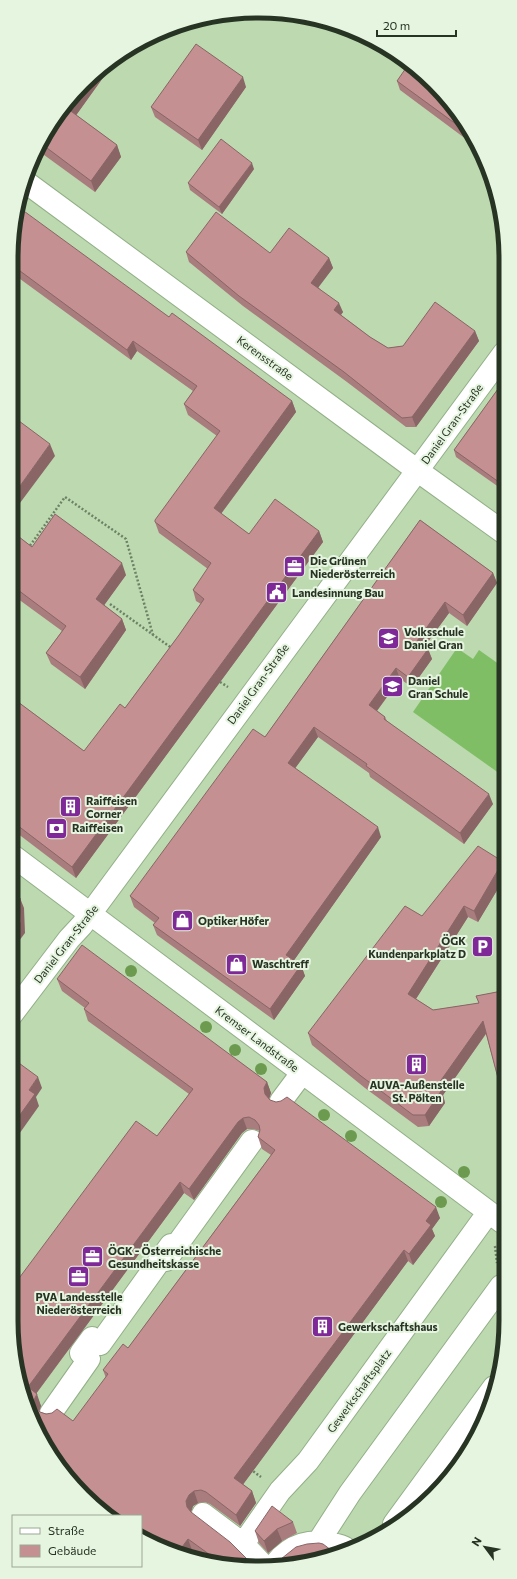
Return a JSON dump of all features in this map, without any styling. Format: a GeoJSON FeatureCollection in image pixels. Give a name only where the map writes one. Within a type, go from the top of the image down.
{"type":"FeatureCollection","features":[{"type":"Feature","properties":{"kind":"street","name":"Kerensstraße"},"geometry":{"type":"LineString","coordinates":[[30,185],[499,529]]}},
{"type":"Feature","properties":{"kind":"street","name":"Daniel Gran-Straße"},"geometry":{"type":"LineString","coordinates":[[18,1006],[90,913],[364,540],[418,471],[499,360]]}},
{"type":"Feature","properties":{"kind":"street","name":"Kremser Landstraße"},"geometry":{"type":"LineString","coordinates":[[18,860],[498,1220]]}},
{"type":"Feature","properties":{"kind":"street"},"geometry":{"type":"LineString","coordinates":[[281,1101],[302,1073]]}},
{"type":"Feature","properties":{"kind":"street"},"geometry":{"type":"LineString","coordinates":[[50,1413],[89,1359],[81,1353],[92,1338],[100,1344],[252,1141]]}},
{"type":"Feature","properties":{"kind":"street","name":"Gewerkschaftsplatz"},"geometry":{"type":"LineString","coordinates":[[243,1544],[280,1491],[313,1454],[498,1220]]}},
{"type":"Feature","properties":{"kind":"street"},"geometry":{"type":"LineString","coordinates":[[137,1300],[174,1244]]}},
{"type":"Feature","properties":{"kind":"street"},"geometry":{"type":"LineString","coordinates":[[319,1541],[350,1493],[499,1289]]}},
{"type":"Feature","properties":{"kind":"street"},"geometry":{"type":"LineString","coordinates":[[402,1513],[486,1398]]}},
{"type":"Feature","properties":{"kind":"street"},"geometry":{"type":"LineString","coordinates":[[203,1514],[243,1544],[259,1561]]}},
{"type":"Feature","properties":{"kind":"street"},"geometry":{"type":"LineString","coordinates":[[278,1560],[282,1555],[299,1545],[319,1541],[340,1547]]}},
{"type":"Feature","properties":{"kind":"path"},"geometry":{"type":"LineString","coordinates":[[24,543],[29,546],[65,497],[126,539],[153,635]]}},
{"type":"Feature","properties":{"kind":"path"},"geometry":{"type":"LineString","coordinates":[[110,604],[178,652]]}},
{"type":"Feature","properties":{"kind":"path"},"geometry":{"type":"LineString","coordinates":[[249,1468],[280,1491]]}},
{"type":"Feature","properties":{"kind":"green space"},"geometry":{"type":"Polygon","coordinates":[[[457,648],[473,659],[479,650],[499,664],[499,773],[413,712],[457,648]]]}},
{"type":"Feature","properties":{"kind":"building"},"geometry":{"type":"Polygon","coordinates":[[[196,44],[243,77],[198,140],[151,107],[196,44]]]}},
{"type":"Feature","properties":{"kind":"building"},"geometry":{"type":"Polygon","coordinates":[[[406,68],[429,88],[459,126],[397,81],[406,68]]]}},
{"type":"Feature","properties":{"kind":"building"},"geometry":{"type":"Polygon","coordinates":[[[70,110],[117,145],[91,181],[46,147],[70,110]]]}},
{"type":"Feature","properties":{"kind":"building"},"geometry":{"type":"Polygon","coordinates":[[[221,139],[252,163],[219,207],[188,183],[221,139]]]}},
{"type":"Feature","properties":{"kind":"building"},"geometry":{"type":"Polygon","coordinates":[[[23,211],[169,317],[172,313],[292,401],[214,508],[249,534],[275,499],[319,531],[72,867],[18,826],[18,702],[84,751],[120,704],[125,708],[204,599],[193,590],[211,563],[155,522],[155,520],[220,431],[184,404],[197,386],[133,341],[127,350],[18,269],[20,227],[23,211]]]}},
{"type":"Feature","properties":{"kind":"building"},"geometry":{"type":"Polygon","coordinates":[[[216,212],[270,253],[289,228],[329,258],[311,283],[339,303],[334,310],[370,337],[388,348],[403,346],[435,302],[475,331],[412,417],[402,418],[344,372],[239,296],[186,252],[216,212]]]}},
{"type":"Feature","properties":{"kind":"building"},"geometry":{"type":"Polygon","coordinates":[[[499,388],[499,482],[454,450],[499,388]]]}},
{"type":"Feature","properties":{"kind":"building"},"geometry":{"type":"Polygon","coordinates":[[[18,420],[50,444],[18,489],[18,420]]]}},
{"type":"Feature","properties":{"kind":"building"},"geometry":{"type":"Polygon","coordinates":[[[55,514],[122,563],[96,599],[122,619],[80,677],[46,653],[66,626],[18,590],[18,536],[32,547],[55,514]]]}},
{"type":"Feature","properties":{"kind":"building"},"geometry":{"type":"Polygon","coordinates":[[[420,520],[493,573],[463,615],[445,602],[417,641],[428,649],[408,677],[396,668],[369,705],[385,717],[384,719],[489,794],[460,833],[314,727],[288,763],[378,827],[286,955],[301,965],[270,1009],[153,925],[159,918],[130,896],[253,729],[265,737],[420,520]]]}},
{"type":"Feature","properties":{"kind":"building"},"geometry":{"type":"Polygon","coordinates":[[[478,846],[499,859],[499,868],[474,911],[464,906],[408,994],[433,1010],[479,1003],[476,996],[499,992],[499,1082],[483,1021],[439,1083],[441,1091],[425,1115],[413,1115],[361,1076],[308,1033],[405,906],[422,916],[478,846]]]}},
{"type":"Feature","properties":{"kind":"building"},"geometry":{"type":"Polygon","coordinates":[[[18,897],[20,898],[21,922],[18,926],[18,897]]]}},
{"type":"Feature","properties":{"kind":"building"},"geometry":{"type":"Polygon","coordinates":[[[82,945],[267,1082],[264,1088],[265,1094],[270,1100],[276,1102],[287,1097],[436,1207],[426,1221],[431,1225],[409,1254],[404,1250],[234,1478],[252,1491],[236,1515],[206,1492],[201,1490],[194,1491],[189,1495],[186,1501],[187,1507],[191,1512],[230,1542],[248,1560],[227,1559],[211,1556],[188,1539],[181,1548],[166,1543],[142,1531],[142,1515],[118,1515],[112,1511],[88,1491],[68,1467],[50,1441],[36,1413],[26,1383],[20,1352],[18,1280],[136,1121],[157,1136],[193,1089],[84,1009],[89,1003],[57,979],[82,945]],[[249,1117],[243,1118],[238,1122],[189,1189],[180,1182],[28,1387],[37,1394],[34,1400],[35,1406],[40,1412],[46,1414],[52,1413],[57,1409],[73,1421],[108,1374],[103,1370],[123,1344],[128,1348],[275,1150],[258,1137],[260,1130],[259,1125],[255,1120],[249,1117]]]}},
{"type":"Feature","properties":{"kind":"building"},"geometry":{"type":"Polygon","coordinates":[[[18,1062],[38,1077],[29,1090],[35,1094],[18,1118],[18,1062]]]}},
{"type":"Feature","properties":{"kind":"building"},"geometry":{"type":"Polygon","coordinates":[[[272,1506],[293,1522],[277,1529],[264,1541],[255,1531],[272,1506]]]}},
{"type":"Feature","properties":{"kind":"building"},"geometry":{"type":"Polygon","coordinates":[[[319,1543],[331,1550],[321,1553],[280,1560],[296,1547],[319,1543]]]}},
{"type":"Feature","properties":{"kind":"place","name":"Die Grünen Niederösterreich"},"geometry":{"type":"Point","coordinates":[294,567]}},
{"type":"Feature","properties":{"kind":"place","name":"Landesinnung Bau"},"geometry":{"type":"Point","coordinates":[277,593]}},
{"type":"Feature","properties":{"kind":"place","name":"Volksschule Daniel Gran"},"geometry":{"type":"Point","coordinates":[388,638]}},
{"type":"Feature","properties":{"kind":"place","name":"Daniel Gran Schule"},"geometry":{"type":"Point","coordinates":[393,687]}},
{"type":"Feature","properties":{"kind":"place","name":"Raiffeisen Corner"},"geometry":{"type":"Point","coordinates":[70,807]}},
{"type":"Feature","properties":{"kind":"place","name":"Raiffeisen"},"geometry":{"type":"Point","coordinates":[57,828]}},
{"type":"Feature","properties":{"kind":"place","name":"Optiker Höfer"},"geometry":{"type":"Point","coordinates":[183,921]}},
{"type":"Feature","properties":{"kind":"place","name":"ÖGK Kundenparkplatz D"},"geometry":{"type":"Point","coordinates":[482,947]}},
{"type":"Feature","properties":{"kind":"place","name":"Waschtreff"},"geometry":{"type":"Point","coordinates":[237,964]}},
{"type":"Feature","properties":{"kind":"place","name":"AUVA-Außenstelle St. Pölten"},"geometry":{"type":"Point","coordinates":[417,1065]}},
{"type":"Feature","properties":{"kind":"place","name":"ÖGK - Österreichische Gesundheitskasse"},"geometry":{"type":"Point","coordinates":[92,1257]}},
{"type":"Feature","properties":{"kind":"place","name":"PVA Landesstelle Niederösterreich"},"geometry":{"type":"Point","coordinates":[79,1277]}},
{"type":"Feature","properties":{"kind":"place","name":"Gewerkschaftshaus"},"geometry":{"type":"Point","coordinates":[322,1327]}}]}
